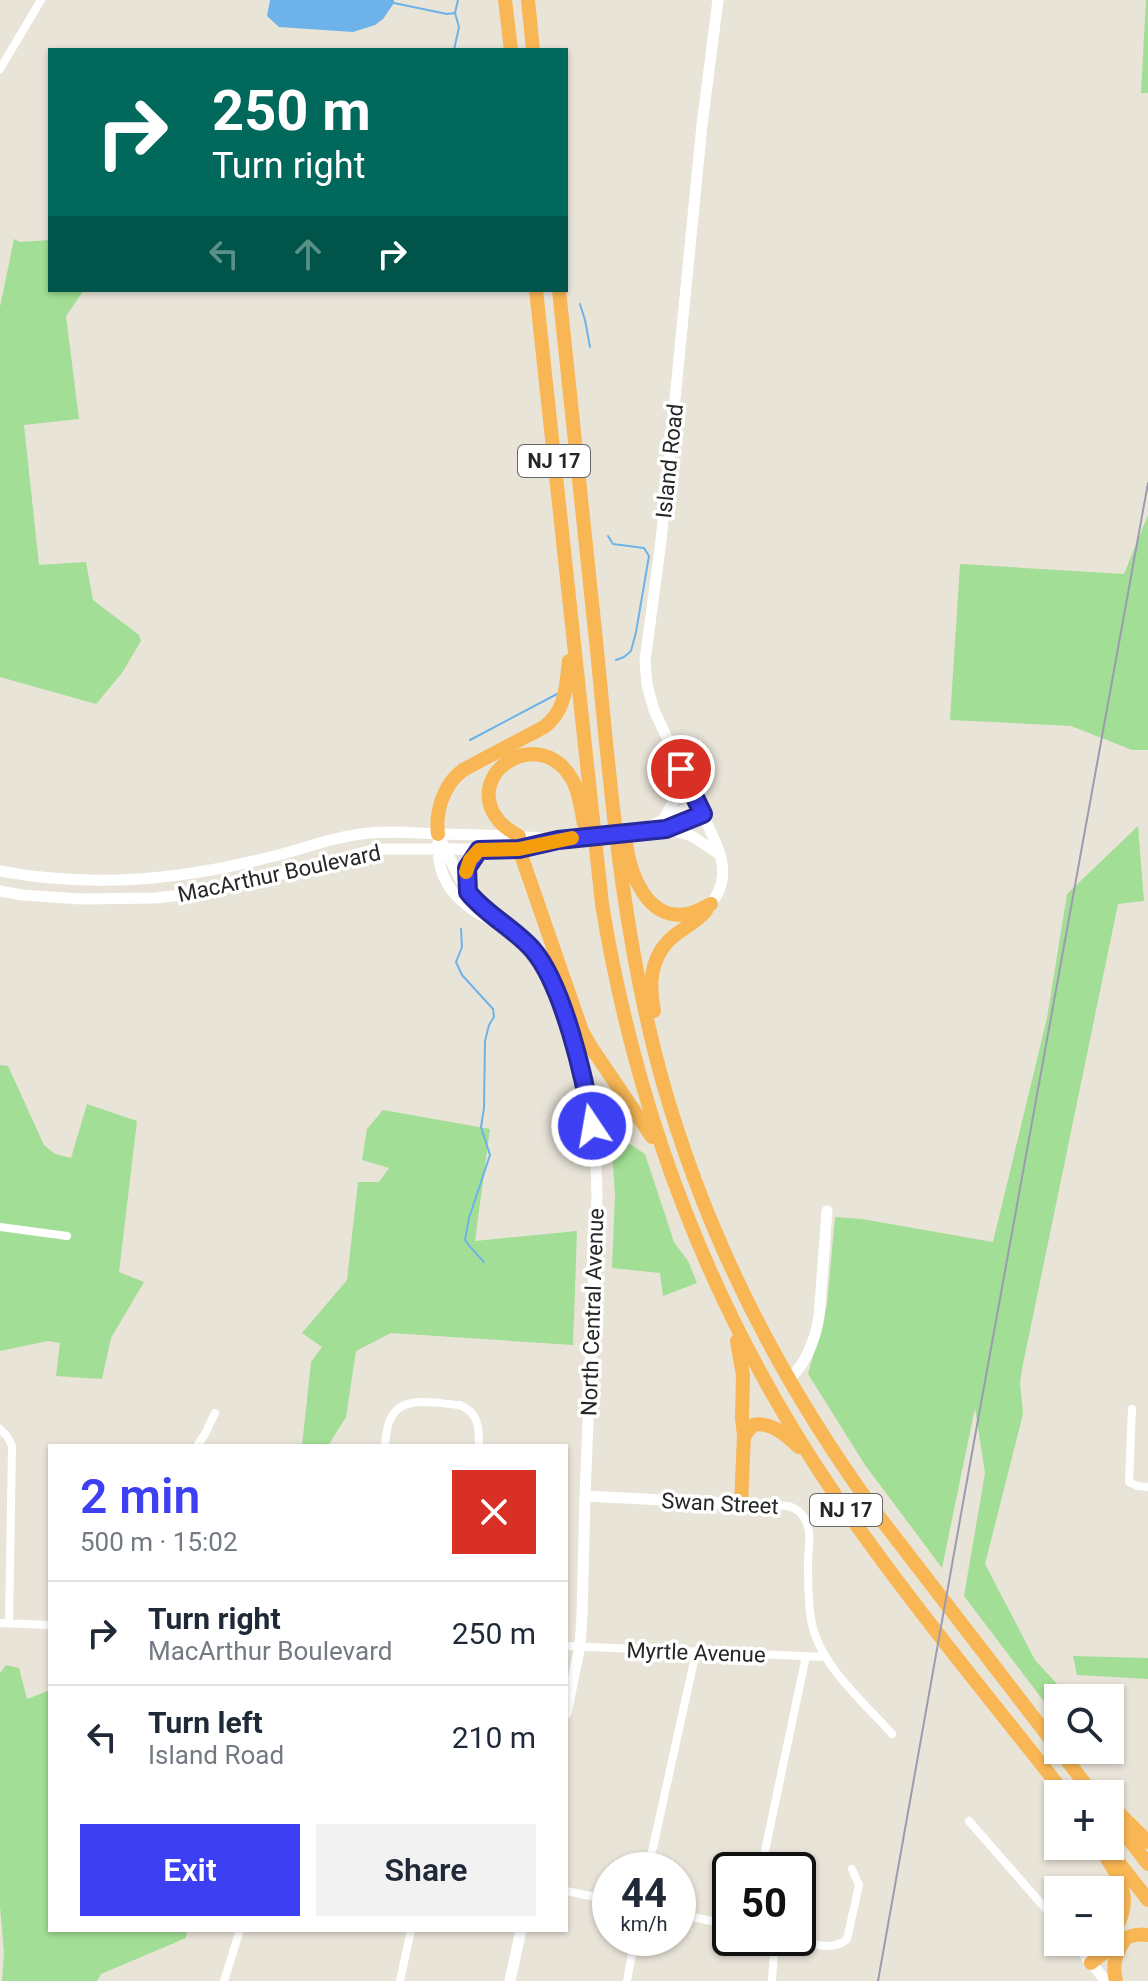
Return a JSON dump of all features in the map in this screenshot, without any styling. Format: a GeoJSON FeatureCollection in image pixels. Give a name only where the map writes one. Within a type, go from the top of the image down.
{"type":"FeatureCollection","features":[{"type":"Feature","properties":{"kind":"highway"},"geometry":{"type":"LineString","coordinates":[[505,0],[511,48]]}},
{"type":"Feature","properties":{"kind":"highway"},"geometry":{"type":"LineString","coordinates":[[528,0],[533,48]]}},
{"type":"Feature","properties":{"kind":"highway","name":"NJ 17"},"geometry":{"type":"LineString","coordinates":[[536,292],[609,946],[638,1073],[664,1156],[694,1238],[731,1317],[768,1387],[813,1460],[934,1626],[1054,1780]]}},
{"type":"Feature","properties":{"kind":"highway","name":"NJ 17"},"geometry":{"type":"LineString","coordinates":[[559,292],[627,918],[650,1032],[673,1114],[707,1210],[748,1302],[789,1379],[854,1483],[1044,1730]]}},
{"type":"Feature","properties":{"kind":"highway"},"geometry":{"type":"LineString","coordinates":[[438,834],[440,807],[446,789],[455,776],[544,727],[559,713],[566,691],[572,633]]}},
{"type":"Feature","properties":{"kind":"highway"},"geometry":{"type":"LineString","coordinates":[[606,746],[622,814],[629,863],[645,897],[660,910],[676,915],[692,913],[711,904]]}},
{"type":"Feature","properties":{"kind":"highway"},"geometry":{"type":"LineString","coordinates":[[599,875],[575,785],[564,768],[546,756],[533,754],[516,756],[500,767],[492,782],[490,800],[493,811],[519,843],[582,1031],[664,1156]]}},
{"type":"Feature","properties":{"kind":"highway"},"geometry":{"type":"LineString","coordinates":[[650,1032],[657,1024],[650,983],[658,955],[670,939],[701,916],[711,904]]}},
{"type":"Feature","properties":{"kind":"highway"},"geometry":{"type":"LineString","coordinates":[[731,1317],[743,1375],[741,1504]]}},
{"type":"Feature","properties":{"kind":"highway"},"geometry":{"type":"LineString","coordinates":[[744,1436],[753,1425],[766,1424],[787,1436],[813,1460]]}},
{"type":"Feature","properties":{"kind":"highway","name":"NJ 17"},"geometry":{"type":"LineString","coordinates":[[1070,1764],[1082,1780]]}},
{"type":"Feature","properties":{"kind":"highway"},"geometry":{"type":"LineString","coordinates":[[1072,1764],[1087,1780]]}},
{"type":"Feature","properties":{"kind":"highway"},"geometry":{"type":"LineString","coordinates":[[1124,1818],[1148,1842]]}},
{"type":"Feature","properties":{"kind":"highway"},"geometry":{"type":"LineString","coordinates":[[1124,1833],[1148,1864]]}},
{"type":"Feature","properties":{"kind":"highway"},"geometry":{"type":"LineString","coordinates":[[1117,1860],[1148,1900]]}},
{"type":"Feature","properties":{"kind":"highway"},"geometry":{"type":"LineString","coordinates":[[1089,1960],[1133,1934],[1148,1935]]}},
{"type":"Feature","properties":{"kind":"highway"},"geometry":{"type":"LineString","coordinates":[[1116,1981],[1114,1958],[1126,1938]]}},
{"type":"Feature","properties":{"kind":"highway"},"geometry":{"type":"LineString","coordinates":[[1089,1960],[1093,1956]]}},
{"type":"Feature","properties":{"kind":"main road","name":"Island Road"},"geometry":{"type":"LineString","coordinates":[[711,904],[723,883],[721,855],[651,702],[645,672],[645,650],[661,541],[702,125],[718,0]]}},
{"type":"Feature","properties":{"kind":"main road"},"geometry":{"type":"LineString","coordinates":[[681,769],[675,801],[664,825],[704,841],[721,855]]}},
{"type":"Feature","properties":{"kind":"main road","name":"MacArthur Boulevard"},"geometry":{"type":"LineString","coordinates":[[0,891],[81,899],[191,894],[236,886],[367,851],[479,850],[641,831],[664,825],[700,809]]}},
{"type":"Feature","properties":{"kind":"main road","name":"MacArthur Boulevard"},"geometry":{"type":"LineString","coordinates":[[0,871],[82,879],[154,878],[220,869],[359,834],[382,832],[438,834],[519,843]]}},
{"type":"Feature","properties":{"kind":"main road","name":"North Central Avenue"},"geometry":{"type":"LineString","coordinates":[[438,834],[442,850],[468,892],[527,944],[553,985],[575,1051],[594,1137],[597,1197],[580,1646],[568,1703]]}},
{"type":"Feature","properties":{"kind":"main road","name":"North Central Avenue"},"geometry":{"type":"LineString","coordinates":[[442,850],[440,868],[458,897],[475,911],[511,931]]}},
{"type":"Feature","properties":{"kind":"main road"},"geometry":{"type":"LineString","coordinates":[[468,892],[467,868],[479,850]]}},
{"type":"Feature","properties":{"kind":"main road"},"geometry":{"type":"LineString","coordinates":[[789,1379],[806,1356],[816,1331],[827,1211]]}},
{"type":"Feature","properties":{"kind":"main road","name":"Swan Street"},"geometry":{"type":"LineString","coordinates":[[585,1496],[741,1504]]}},
{"type":"Feature","properties":{"kind":"main road"},"geometry":{"type":"LineString","coordinates":[[510,1981],[521,1932]]}},
{"type":"Feature","properties":{"kind":"main road"},"geometry":{"type":"LineString","coordinates":[[1089,1960],[1106,1981]]}},
{"type":"Feature","properties":{"kind":"street"},"geometry":{"type":"LineString","coordinates":[[0,69],[41,0]]}},
{"type":"Feature","properties":{"kind":"street"},"geometry":{"type":"LineString","coordinates":[[0,1227],[67,1236]]}},
{"type":"Feature","properties":{"kind":"street"},"geometry":{"type":"LineString","coordinates":[[385,1444],[391,1417],[402,1406],[412,1402],[467,1408],[479,1425],[479,1444]]}},
{"type":"Feature","properties":{"kind":"street"},"geometry":{"type":"LineString","coordinates":[[1132,1409],[1129,1482],[1148,1487]]}},
{"type":"Feature","properties":{"kind":"street"},"geometry":{"type":"LineString","coordinates":[[198,1444],[215,1413]]}},
{"type":"Feature","properties":{"kind":"street"},"geometry":{"type":"LineString","coordinates":[[0,1429],[12,1446],[5,1623],[48,1625]]}},
{"type":"Feature","properties":{"kind":"street","name":"Swan Street"},"geometry":{"type":"LineString","coordinates":[[741,1504],[788,1506],[795,1508],[806,1520],[809,1536],[808,1584],[814,1633],[825,1657],[892,1734]]}},
{"type":"Feature","properties":{"kind":"street","name":"Myrtle Avenue"},"geometry":{"type":"LineString","coordinates":[[568,1646],[825,1657]]}},
{"type":"Feature","properties":{"kind":"street"},"geometry":{"type":"LineString","coordinates":[[652,1852],[696,1652]]}},
{"type":"Feature","properties":{"kind":"street"},"geometry":{"type":"LineString","coordinates":[[765,1852],[806,1656]]}},
{"type":"Feature","properties":{"kind":"street"},"geometry":{"type":"LineString","coordinates":[[969,1821],[1044,1907]]}},
{"type":"Feature","properties":{"kind":"street"},"geometry":{"type":"LineString","coordinates":[[816,1944],[831,1947],[847,1939],[859,1885],[852,1869]]}},
{"type":"Feature","properties":{"kind":"street"},"geometry":{"type":"LineString","coordinates":[[568,1891],[592,1896]]}},
{"type":"Feature","properties":{"kind":"street"},"geometry":{"type":"LineString","coordinates":[[224,1981],[239,1932]]}},
{"type":"Feature","properties":{"kind":"street"},"geometry":{"type":"LineString","coordinates":[[400,1981],[411,1932]]}},
{"type":"Feature","properties":{"kind":"street"},"geometry":{"type":"LineString","coordinates":[[627,1981],[632,1956]]}},
{"type":"Feature","properties":{"kind":"street"},"geometry":{"type":"LineString","coordinates":[[772,1981],[774,1956]]}},
{"type":"Feature","properties":{"kind":"street"},"geometry":{"type":"LineString","coordinates":[[1086,1956],[1089,1960]]}},
{"type":"Feature","properties":{"kind":"green space"},"geometry":{"type":"Polygon","coordinates":[[[1146,0],[1148,93],[1141,93],[1146,0]]]}},
{"type":"Feature","properties":{"kind":"green space"},"geometry":{"type":"Polygon","coordinates":[[[14,239],[20,242],[48,240],[48,292],[83,292],[66,316],[79,419],[24,425],[39,565],[86,562],[93,600],[139,635],[141,641],[122,673],[96,704],[0,677],[0,307],[14,239]]]}},
{"type":"Feature","properties":{"kind":"green space"},"geometry":{"type":"Polygon","coordinates":[[[1148,515],[1148,750],[1132,750],[1071,726],[950,720],[960,564],[1124,574],[1148,515]]]}},
{"type":"Feature","properties":{"kind":"green space"},"geometry":{"type":"Polygon","coordinates":[[[1138,826],[1144,901],[1118,904],[1022,1369],[1023,1414],[985,1564],[1035,1660],[1057,1684],[1044,1684],[1044,1702],[964,1596],[985,1473],[975,1408],[942,1568],[865,1465],[808,1374],[827,1305],[835,1217],[993,1242],[1047,1018],[1067,894],[1138,826]]]}},
{"type":"Feature","properties":{"kind":"green space"},"geometry":{"type":"Polygon","coordinates":[[[0,1065],[8,1066],[44,1145],[55,1154],[71,1158],[87,1104],[137,1121],[119,1272],[144,1282],[111,1338],[102,1379],[56,1376],[60,1343],[48,1341],[0,1351],[0,1065]]]}},
{"type":"Feature","properties":{"kind":"green space"},"geometry":{"type":"Polygon","coordinates":[[[383,1110],[490,1129],[475,1241],[577,1231],[573,1345],[391,1333],[356,1351],[346,1417],[329,1444],[302,1444],[311,1362],[322,1347],[302,1333],[347,1280],[358,1182],[379,1182],[389,1168],[362,1160],[367,1129],[383,1110]]]}},
{"type":"Feature","properties":{"kind":"green space"},"geometry":{"type":"Polygon","coordinates":[[[616,1135],[645,1154],[674,1242],[688,1261],[697,1283],[663,1296],[660,1273],[612,1268],[615,1194],[611,1140],[616,1135]]]}},
{"type":"Feature","properties":{"kind":"green space"},"geometry":{"type":"Polygon","coordinates":[[[1073,1656],[1148,1658],[1148,1679],[1077,1675],[1073,1656]]]}},
{"type":"Feature","properties":{"kind":"green space"},"geometry":{"type":"Polygon","coordinates":[[[6,1665],[19,1668],[27,1699],[48,1691],[48,1932],[187,1932],[186,1938],[101,1974],[97,1981],[2,1981],[0,1673],[6,1665]]]}},
{"type":"Feature","properties":{"kind":"water"},"geometry":{"type":"Polygon","coordinates":[[[270,0],[394,0],[394,3],[375,25],[353,32],[279,27],[267,16],[270,0]]]}},
{"type":"Feature","properties":{"kind":"waterway"},"geometry":{"type":"LineString","coordinates":[[394,3],[447,14],[455,13],[458,0]]}},
{"type":"Feature","properties":{"kind":"waterway"},"geometry":{"type":"LineString","coordinates":[[454,48],[459,27],[455,13]]}},
{"type":"Feature","properties":{"kind":"waterway"},"geometry":{"type":"LineString","coordinates":[[580,304],[590,347]]}},
{"type":"Feature","properties":{"kind":"waterway"},"geometry":{"type":"LineString","coordinates":[[608,536],[613,544],[644,548],[649,556],[631,651],[616,660]]}},
{"type":"Feature","properties":{"kind":"waterway"},"geometry":{"type":"LineString","coordinates":[[470,740],[557,694]]}},
{"type":"Feature","properties":{"kind":"waterway"},"geometry":{"type":"LineString","coordinates":[[461,929],[462,947],[456,962],[462,975],[493,1009],[494,1017],[485,1041],[481,1127],[490,1155],[465,1240],[484,1262]]}},
{"type":"Feature","properties":{"kind":"railway"},"geometry":{"type":"LineString","coordinates":[[878,1981],[1148,483]]}},
{"type":"Feature","properties":{"kind":"slow traffic"},"geometry":{"type":"LineString","coordinates":[[466,872],[470,860],[479,850],[527,848],[572,838]]}},
{"type":"Feature","properties":{"kind":"route"},"geometry":{"type":"LineString","coordinates":[[592,1126],[571,1037],[546,971],[527,944],[468,892],[467,868],[479,850],[519,849],[558,840],[666,829],[703,814],[681,769]]}}]}
